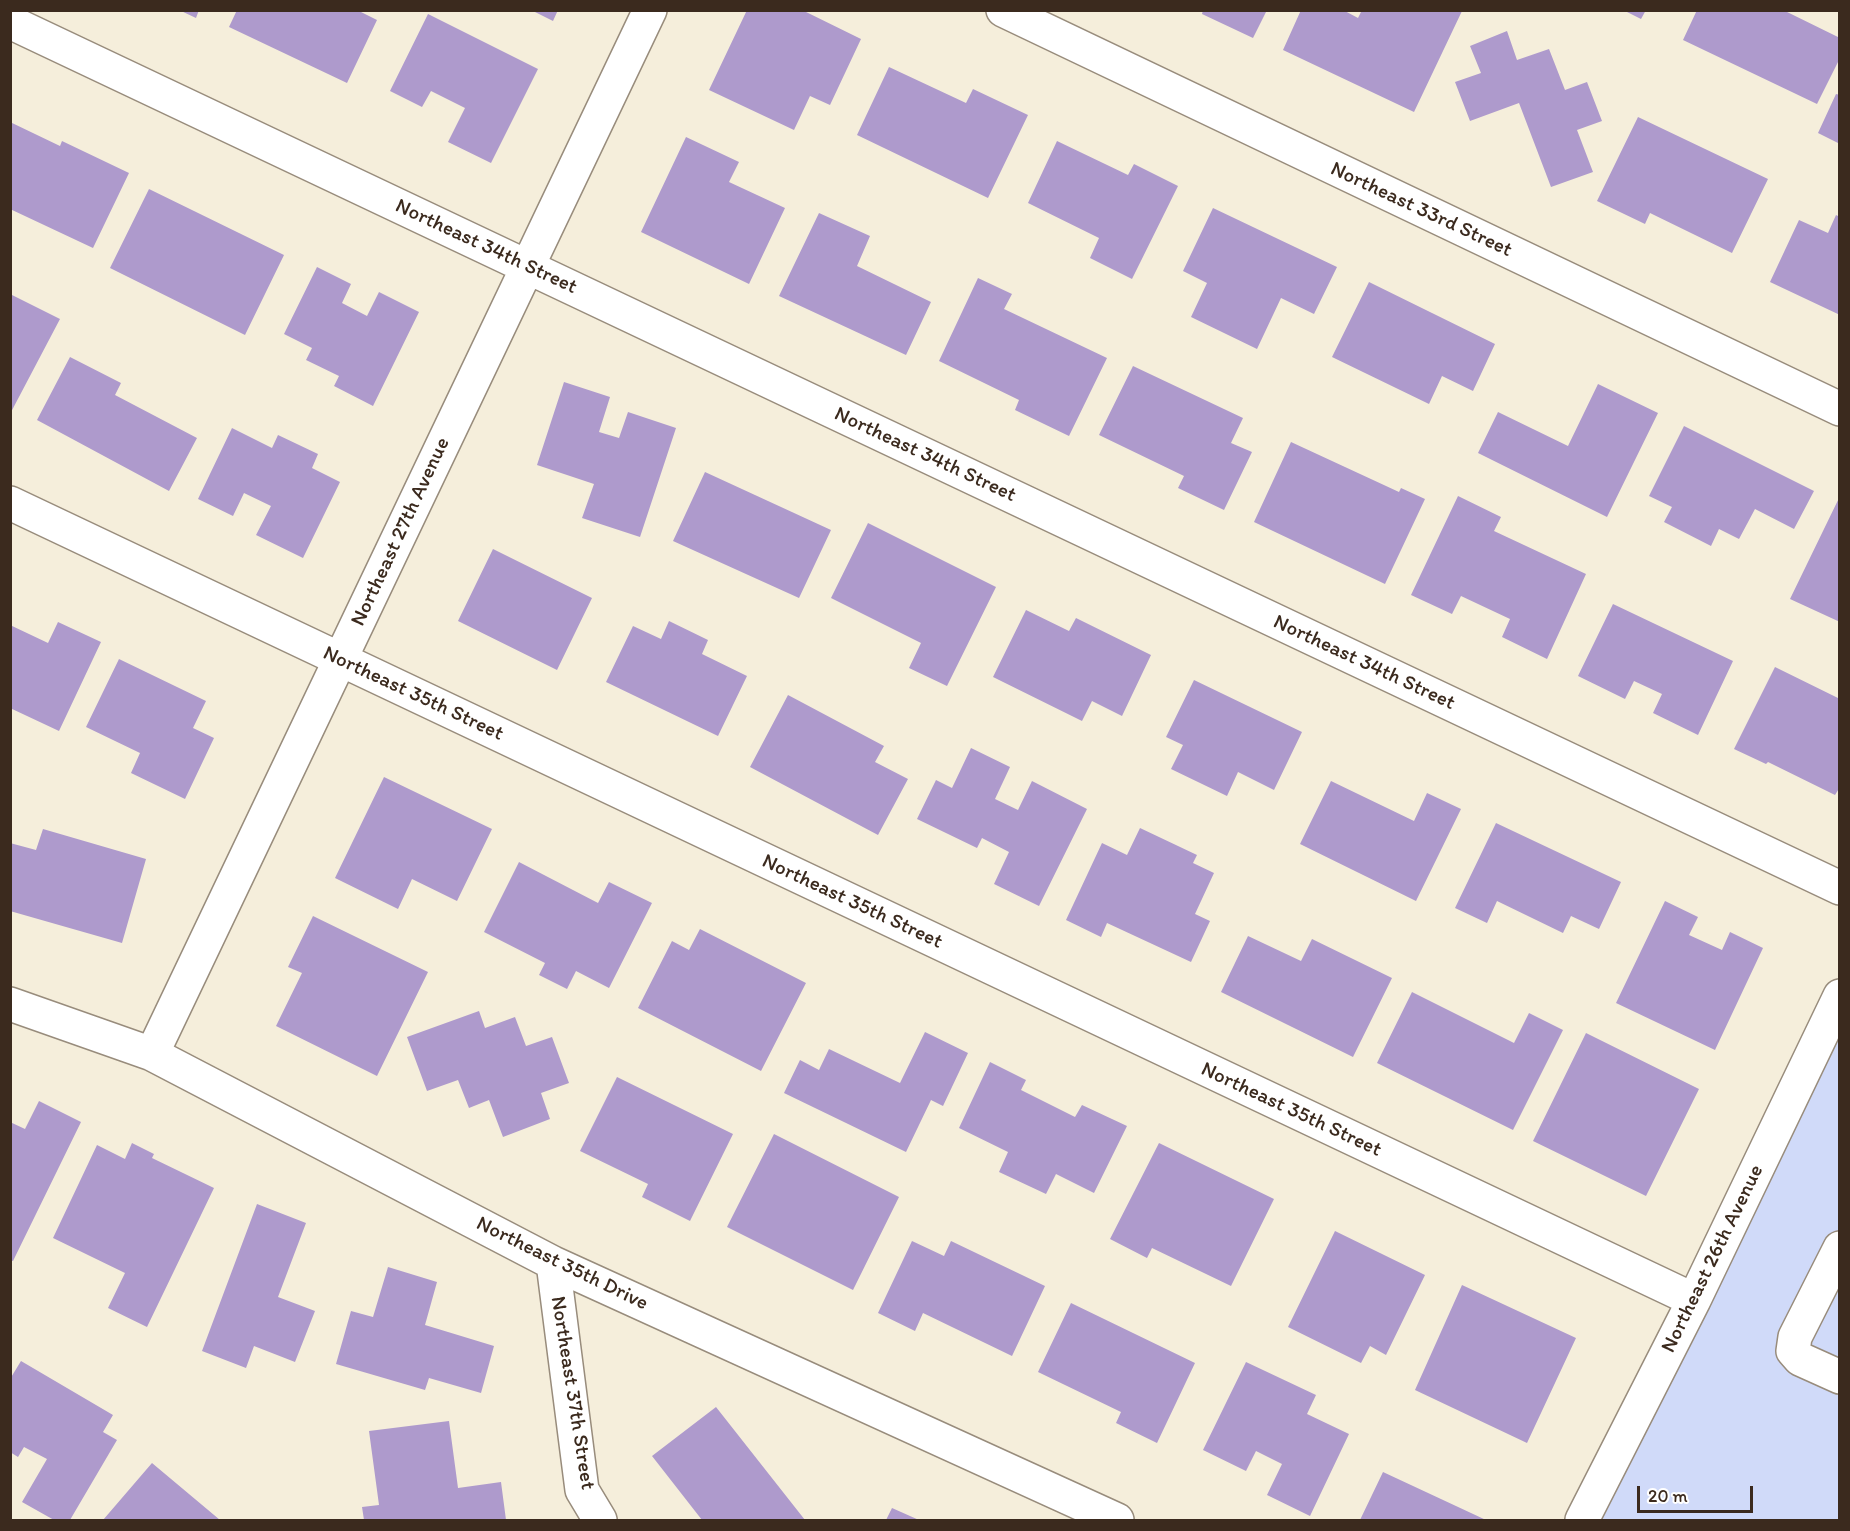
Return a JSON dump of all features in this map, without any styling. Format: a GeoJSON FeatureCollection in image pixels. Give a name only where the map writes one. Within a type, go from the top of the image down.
{"type":"FeatureCollection","features":[{"type":"Feature","properties":{"kind":"street","name":"Northeast 27th Avenue"},"geometry":{"type":"LineString","coordinates":[[152,1054],[650,10]]}},
{"type":"Feature","properties":{"kind":"street","name":"Northeast 33rd Street"},"geometry":{"type":"LineString","coordinates":[[1003,10],[1839,409]]}},
{"type":"Feature","properties":{"kind":"street","name":"Northeast 34th Street"},"geometry":{"type":"LineString","coordinates":[[10,22],[1839,888]]}},
{"type":"Feature","properties":{"kind":"street","name":"Northeast 35th Street"},"geometry":{"type":"LineString","coordinates":[[10,503],[1694,1300]]}},
{"type":"Feature","properties":{"kind":"street","name":"Northeast 26th Avenue"},"geometry":{"type":"LineString","coordinates":[[1582,1521],[1694,1300],[1839,996]]}},
{"type":"Feature","properties":{"kind":"street","name":"Northeast 35th Drive"},"geometry":{"type":"LineString","coordinates":[[10,1004],[152,1054],[553,1263],[1118,1521]]}},
{"type":"Feature","properties":{"kind":"street"},"geometry":{"type":"LineString","coordinates":[[1839,1248],[1795,1337],[1793,1351],[1800,1359],[1839,1377]]}},
{"type":"Feature","properties":{"kind":"street","name":"Northeast 37th Street"},"geometry":{"type":"LineString","coordinates":[[553,1263],[582,1490],[600,1521]]}},
{"type":"Feature","properties":{"kind":"shaded area"},"geometry":{"type":"Polygon","coordinates":[[[1839,994],[1839,1520],[1577,1520],[1839,994]]]}},
{"type":"Feature","properties":{"kind":"building"},"geometry":{"type":"Polygon","coordinates":[[[179,10],[199,10],[196,18],[179,10]]]}},
{"type":"Feature","properties":{"kind":"building"},"geometry":{"type":"Polygon","coordinates":[[[237,10],[357,10],[377,20],[347,83],[229,27],[237,10]]]}},
{"type":"Feature","properties":{"kind":"building"},"geometry":{"type":"Polygon","coordinates":[[[531,10],[558,10],[553,21],[531,10]]]}},
{"type":"Feature","properties":{"kind":"building"},"geometry":{"type":"Polygon","coordinates":[[[747,10],[802,10],[861,39],[830,105],[810,96],[794,130],[709,90],[747,10]]]}},
{"type":"Feature","properties":{"kind":"building"},"geometry":{"type":"Polygon","coordinates":[[[1203,10],[1267,10],[1253,38],[1202,14],[1203,10]]]}},
{"type":"Feature","properties":{"kind":"building"},"geometry":{"type":"Polygon","coordinates":[[[1301,10],[1343,10],[1358,18],[1362,10],[1462,11],[1414,112],[1283,50],[1301,10]]]}},
{"type":"Feature","properties":{"kind":"building"},"geometry":{"type":"Polygon","coordinates":[[[1623,10],[1646,10],[1641,19],[1623,10]]]}},
{"type":"Feature","properties":{"kind":"building"},"geometry":{"type":"Polygon","coordinates":[[[1697,10],[1783,10],[1840,38],[1840,58],[1817,104],[1683,40],[1697,10]]]}},
{"type":"Feature","properties":{"kind":"building"},"geometry":{"type":"Polygon","coordinates":[[[428,14],[538,69],[491,163],[448,142],[465,108],[431,91],[422,107],[390,91],[428,14]]]}},
{"type":"Feature","properties":{"kind":"building"},"geometry":{"type":"Polygon","coordinates":[[[1507,31],[1517,60],[1549,49],[1565,90],[1587,82],[1602,121],[1577,130],[1593,172],[1551,187],[1519,103],[1470,121],[1455,82],[1481,73],[1470,46],[1507,31]]]}},
{"type":"Feature","properties":{"kind":"building"},"geometry":{"type":"Polygon","coordinates":[[[889,67],[966,103],[973,89],[1028,115],[988,198],[857,135],[889,67]]]}},
{"type":"Feature","properties":{"kind":"building"},"geometry":{"type":"Polygon","coordinates":[[[1836,94],[1840,95],[1840,144],[1818,133],[1836,94]]]}},
{"type":"Feature","properties":{"kind":"building"},"geometry":{"type":"Polygon","coordinates":[[[1638,117],[1768,179],[1732,253],[1650,213],[1645,224],[1597,201],[1638,117]]]}},
{"type":"Feature","properties":{"kind":"building"},"geometry":{"type":"Polygon","coordinates":[[[10,122],[60,146],[62,141],[129,173],[93,248],[10,209],[10,122]]]}},
{"type":"Feature","properties":{"kind":"building"},"geometry":{"type":"Polygon","coordinates":[[[686,137],[739,162],[729,182],[785,208],[749,284],[641,232],[686,137]]]}},
{"type":"Feature","properties":{"kind":"building"},"geometry":{"type":"Polygon","coordinates":[[[1057,141],[1128,175],[1134,164],[1178,186],[1132,279],[1090,258],[1099,238],[1028,203],[1057,141]]]}},
{"type":"Feature","properties":{"kind":"building"},"geometry":{"type":"Polygon","coordinates":[[[149,189],[284,255],[245,335],[110,268],[149,189]]]}},
{"type":"Feature","properties":{"kind":"building"},"geometry":{"type":"Polygon","coordinates":[[[1213,208],[1337,267],[1314,314],[1281,298],[1257,349],[1191,317],[1207,283],[1183,271],[1213,208]]]}},
{"type":"Feature","properties":{"kind":"building"},"geometry":{"type":"Polygon","coordinates":[[[819,213],[870,236],[857,266],[931,302],[906,355],[779,296],[819,213]]]}},
{"type":"Feature","properties":{"kind":"building"},"geometry":{"type":"Polygon","coordinates":[[[1836,215],[1840,217],[1840,315],[1770,282],[1799,220],[1828,233],[1836,215]]]}},
{"type":"Feature","properties":{"kind":"building"},"geometry":{"type":"Polygon","coordinates":[[[317,267],[351,284],[342,303],[367,316],[379,292],[419,312],[373,406],[334,386],[339,376],[306,360],[312,348],[284,334],[317,267]]]}},
{"type":"Feature","properties":{"kind":"building"},"geometry":{"type":"Polygon","coordinates":[[[978,278],[1012,294],[1004,309],[1107,358],[1069,436],[1015,410],[1019,400],[939,361],[978,278]]]}},
{"type":"Feature","properties":{"kind":"building"},"geometry":{"type":"Polygon","coordinates":[[[1369,282],[1495,344],[1473,391],[1442,376],[1429,404],[1332,357],[1369,282]]]}},
{"type":"Feature","properties":{"kind":"building"},"geometry":{"type":"Polygon","coordinates":[[[10,294],[60,319],[10,414],[10,294]]]}},
{"type":"Feature","properties":{"kind":"building"},"geometry":{"type":"Polygon","coordinates":[[[70,357],[121,383],[115,395],[197,438],[169,491],[37,420],[70,357]]]}},
{"type":"Feature","properties":{"kind":"building"},"geometry":{"type":"Polygon","coordinates":[[[1133,366],[1243,418],[1231,443],[1252,452],[1224,510],[1178,488],[1184,476],[1099,435],[1133,366]]]}},
{"type":"Feature","properties":{"kind":"building"},"geometry":{"type":"Polygon","coordinates":[[[564,382],[610,397],[599,432],[619,438],[628,412],[676,428],[640,537],[582,518],[594,484],[537,465],[564,382]]]}},
{"type":"Feature","properties":{"kind":"building"},"geometry":{"type":"Polygon","coordinates":[[[1598,384],[1658,413],[1607,517],[1478,453],[1498,412],[1568,446],[1598,384]]]}},
{"type":"Feature","properties":{"kind":"building"},"geometry":{"type":"Polygon","coordinates":[[[1684,426],[1814,491],[1794,529],[1755,509],[1739,539],[1719,529],[1711,546],[1664,522],[1672,507],[1649,496],[1684,426]]]}},
{"type":"Feature","properties":{"kind":"building"},"geometry":{"type":"Polygon","coordinates":[[[232,428],[272,448],[278,435],[318,454],[312,468],[340,482],[303,558],[256,535],[271,506],[244,493],[233,516],[198,499],[232,428]]]}},
{"type":"Feature","properties":{"kind":"building"},"geometry":{"type":"Polygon","coordinates":[[[1291,442],[1399,492],[1401,488],[1425,499],[1385,584],[1254,522],[1291,442]]]}},
{"type":"Feature","properties":{"kind":"building"},"geometry":{"type":"Polygon","coordinates":[[[705,472],[831,530],[799,598],[673,541],[705,472]]]}},
{"type":"Feature","properties":{"kind":"building"},"geometry":{"type":"Polygon","coordinates":[[[1458,496],[1501,517],[1494,531],[1586,574],[1547,659],[1502,637],[1510,619],[1461,596],[1452,614],[1411,595],[1458,496]]]}},
{"type":"Feature","properties":{"kind":"building"},"geometry":{"type":"Polygon","coordinates":[[[1840,496],[1840,622],[1790,599],[1840,496]]]}},
{"type":"Feature","properties":{"kind":"building"},"geometry":{"type":"Polygon","coordinates":[[[868,523],[996,587],[947,686],[909,668],[921,643],[831,598],[868,523]]]}},
{"type":"Feature","properties":{"kind":"building"},"geometry":{"type":"Polygon","coordinates":[[[493,549],[592,598],[557,670],[458,621],[493,549]]]}},
{"type":"Feature","properties":{"kind":"building"},"geometry":{"type":"Polygon","coordinates":[[[1613,604],[1733,661],[1698,735],[1653,713],[1662,694],[1634,681],[1625,699],[1578,676],[1613,604]]]}},
{"type":"Feature","properties":{"kind":"building"},"geometry":{"type":"Polygon","coordinates":[[[1026,610],[1069,631],[1076,618],[1151,655],[1122,716],[1092,701],[1082,721],[993,677],[1026,610]]]}},
{"type":"Feature","properties":{"kind":"building"},"geometry":{"type":"Polygon","coordinates":[[[669,621],[708,640],[702,654],[747,676],[718,736],[606,682],[633,626],[661,639],[669,621]]]}},
{"type":"Feature","properties":{"kind":"building"},"geometry":{"type":"Polygon","coordinates":[[[58,622],[101,642],[59,731],[10,708],[10,625],[48,643],[58,622]]]}},
{"type":"Feature","properties":{"kind":"building"},"geometry":{"type":"Polygon","coordinates":[[[119,659],[206,701],[193,728],[214,738],[185,799],[131,773],[140,753],[86,727],[119,659]]]}},
{"type":"Feature","properties":{"kind":"building"},"geometry":{"type":"Polygon","coordinates":[[[1775,667],[1840,699],[1840,787],[1835,795],[1768,762],[1766,764],[1734,749],[1775,667]]]}},
{"type":"Feature","properties":{"kind":"building"},"geometry":{"type":"Polygon","coordinates":[[[1194,680],[1302,732],[1274,790],[1238,772],[1227,796],[1171,769],[1183,745],[1166,737],[1194,680]]]}},
{"type":"Feature","properties":{"kind":"building"},"geometry":{"type":"Polygon","coordinates":[[[788,695],[884,746],[875,762],[908,779],[878,835],[750,767],[788,695]]]}},
{"type":"Feature","properties":{"kind":"building"},"geometry":{"type":"Polygon","coordinates":[[[971,748],[1010,767],[995,799],[1018,810],[1032,781],[1087,809],[1039,906],[994,884],[1009,852],[982,838],[977,848],[917,819],[936,780],[952,788],[971,748]]]}},
{"type":"Feature","properties":{"kind":"building"},"geometry":{"type":"Polygon","coordinates":[[[384,777],[492,829],[457,901],[412,879],[398,909],[335,878],[384,777]]]}},
{"type":"Feature","properties":{"kind":"building"},"geometry":{"type":"Polygon","coordinates":[[[1331,781],[1414,821],[1427,793],[1461,809],[1416,901],[1300,844],[1331,781]]]}},
{"type":"Feature","properties":{"kind":"building"},"geometry":{"type":"Polygon","coordinates":[[[1496,823],[1621,882],[1599,929],[1571,916],[1563,933],[1497,901],[1487,923],[1455,908],[1496,823]]]}},
{"type":"Feature","properties":{"kind":"building"},"geometry":{"type":"Polygon","coordinates":[[[1140,828],[1197,855],[1193,863],[1214,873],[1195,914],[1210,921],[1191,962],[1107,923],[1101,937],[1066,920],[1102,843],[1127,855],[1140,828]]]}},
{"type":"Feature","properties":{"kind":"building"},"geometry":{"type":"Polygon","coordinates":[[[43,829],[146,859],[122,943],[10,911],[10,843],[36,850],[43,829]]]}},
{"type":"Feature","properties":{"kind":"building"},"geometry":{"type":"Polygon","coordinates":[[[519,862],[598,903],[609,882],[652,903],[609,988],[576,971],[567,989],[539,975],[545,963],[484,932],[519,862]]]}},
{"type":"Feature","properties":{"kind":"building"},"geometry":{"type":"Polygon","coordinates":[[[1665,901],[1698,917],[1689,935],[1722,950],[1730,932],[1763,948],[1715,1050],[1616,1003],[1665,901]]]}},
{"type":"Feature","properties":{"kind":"building"},"geometry":{"type":"Polygon","coordinates":[[[313,916],[428,972],[377,1076],[276,1026],[302,973],[288,967],[313,916]]]}},
{"type":"Feature","properties":{"kind":"building"},"geometry":{"type":"Polygon","coordinates":[[[700,929],[806,983],[761,1071],[638,1008],[672,941],[689,950],[700,929]]]}},
{"type":"Feature","properties":{"kind":"building"},"geometry":{"type":"Polygon","coordinates":[[[1248,936],[1301,961],[1312,939],[1392,978],[1353,1057],[1221,992],[1248,936]]]}},
{"type":"Feature","properties":{"kind":"building"},"geometry":{"type":"Polygon","coordinates":[[[1412,992],[1514,1043],[1529,1013],[1563,1030],[1513,1130],[1377,1063],[1412,992]]]}},
{"type":"Feature","properties":{"kind":"building"},"geometry":{"type":"Polygon","coordinates":[[[479,1011],[485,1028],[515,1017],[526,1046],[552,1037],[569,1083],[541,1093],[550,1119],[503,1137],[489,1100],[469,1108],[458,1080],[427,1091],[407,1037],[479,1011]]]}},
{"type":"Feature","properties":{"kind":"building"},"geometry":{"type":"Polygon","coordinates":[[[925,1032],[968,1053],[943,1106],[931,1100],[906,1152],[784,1093],[800,1060],[819,1070],[829,1049],[900,1083],[925,1032]]]}},
{"type":"Feature","properties":{"kind":"building"},"geometry":{"type":"Polygon","coordinates":[[[1586,1033],[1699,1089],[1646,1196],[1533,1141],[1586,1033]]]}},
{"type":"Feature","properties":{"kind":"building"},"geometry":{"type":"Polygon","coordinates":[[[990,1062],[1026,1080],[1021,1090],[1075,1117],[1082,1105],[1127,1126],[1094,1193],[1056,1174],[1046,1194],[999,1172],[1008,1152],[959,1128],[990,1062]]]}},
{"type":"Feature","properties":{"kind":"building"},"geometry":{"type":"Polygon","coordinates":[[[617,1077],[733,1134],[690,1221],[642,1197],[648,1184],[580,1151],[617,1077]]]}},
{"type":"Feature","properties":{"kind":"building"},"geometry":{"type":"Polygon","coordinates":[[[39,1101],[81,1122],[13,1261],[10,1260],[10,1122],[25,1129],[39,1101]]]}},
{"type":"Feature","properties":{"kind":"building"},"geometry":{"type":"Polygon","coordinates":[[[774,1134],[899,1197],[853,1290],[727,1227],[774,1134]]]}},
{"type":"Feature","properties":{"kind":"building"},"geometry":{"type":"Polygon","coordinates":[[[132,1143],[154,1154],[152,1158],[214,1188],[147,1327],[108,1308],[125,1273],[53,1238],[97,1145],[125,1159],[132,1143]]]}},
{"type":"Feature","properties":{"kind":"building"},"geometry":{"type":"Polygon","coordinates":[[[1159,1143],[1274,1199],[1231,1286],[1152,1248],[1147,1258],[1110,1239],[1159,1143]]]}},
{"type":"Feature","properties":{"kind":"building"},"geometry":{"type":"Polygon","coordinates":[[[257,1204],[306,1223],[278,1297],[315,1311],[295,1362],[254,1346],[246,1368],[202,1351],[257,1204]]]}},
{"type":"Feature","properties":{"kind":"building"},"geometry":{"type":"Polygon","coordinates":[[[1335,1231],[1425,1275],[1386,1355],[1370,1346],[1361,1363],[1288,1327],[1335,1231]]]}},
{"type":"Feature","properties":{"kind":"building"},"geometry":{"type":"Polygon","coordinates":[[[912,1241],[944,1256],[951,1241],[1045,1286],[1012,1356],[923,1313],[915,1331],[878,1313],[912,1241]]]}},
{"type":"Feature","properties":{"kind":"building"},"geometry":{"type":"Polygon","coordinates":[[[388,1267],[437,1282],[425,1325],[494,1346],[481,1393],[429,1378],[425,1390],[336,1364],[351,1311],[373,1317],[388,1267]]]}},
{"type":"Feature","properties":{"kind":"building"},"geometry":{"type":"Polygon","coordinates":[[[1462,1285],[1576,1338],[1527,1443],[1415,1390],[1462,1285]]]}},
{"type":"Feature","properties":{"kind":"building"},"geometry":{"type":"Polygon","coordinates":[[[1071,1303],[1195,1363],[1157,1443],[1116,1423],[1121,1412],[1038,1372],[1071,1303]]]}},
{"type":"Feature","properties":{"kind":"building"},"geometry":{"type":"Polygon","coordinates":[[[21,1361],[113,1415],[103,1432],[117,1440],[70,1520],[54,1520],[22,1502],[47,1459],[24,1447],[18,1457],[10,1452],[10,1379],[21,1361]]]}},
{"type":"Feature","properties":{"kind":"building"},"geometry":{"type":"Polygon","coordinates":[[[1246,1362],[1316,1395],[1307,1414],[1349,1434],[1310,1516],[1267,1495],[1282,1464],[1256,1451],[1246,1471],[1203,1450],[1246,1362]]]}},
{"type":"Feature","properties":{"kind":"building"},"geometry":{"type":"Polygon","coordinates":[[[716,1407],[805,1520],[702,1520],[652,1456],[716,1407]]]}},
{"type":"Feature","properties":{"kind":"building"},"geometry":{"type":"Polygon","coordinates":[[[449,1421],[458,1488],[501,1482],[506,1520],[364,1520],[362,1507],[379,1505],[369,1431],[449,1421]]]}},
{"type":"Feature","properties":{"kind":"building"},"geometry":{"type":"Polygon","coordinates":[[[152,1463],[220,1520],[103,1520],[152,1463]]]}},
{"type":"Feature","properties":{"kind":"building"},"geometry":{"type":"Polygon","coordinates":[[[1383,1472],[1486,1520],[1360,1520],[1383,1472]]]}},
{"type":"Feature","properties":{"kind":"building"},"geometry":{"type":"Polygon","coordinates":[[[892,1508],[919,1520],[886,1520],[892,1508]]]}}]}
